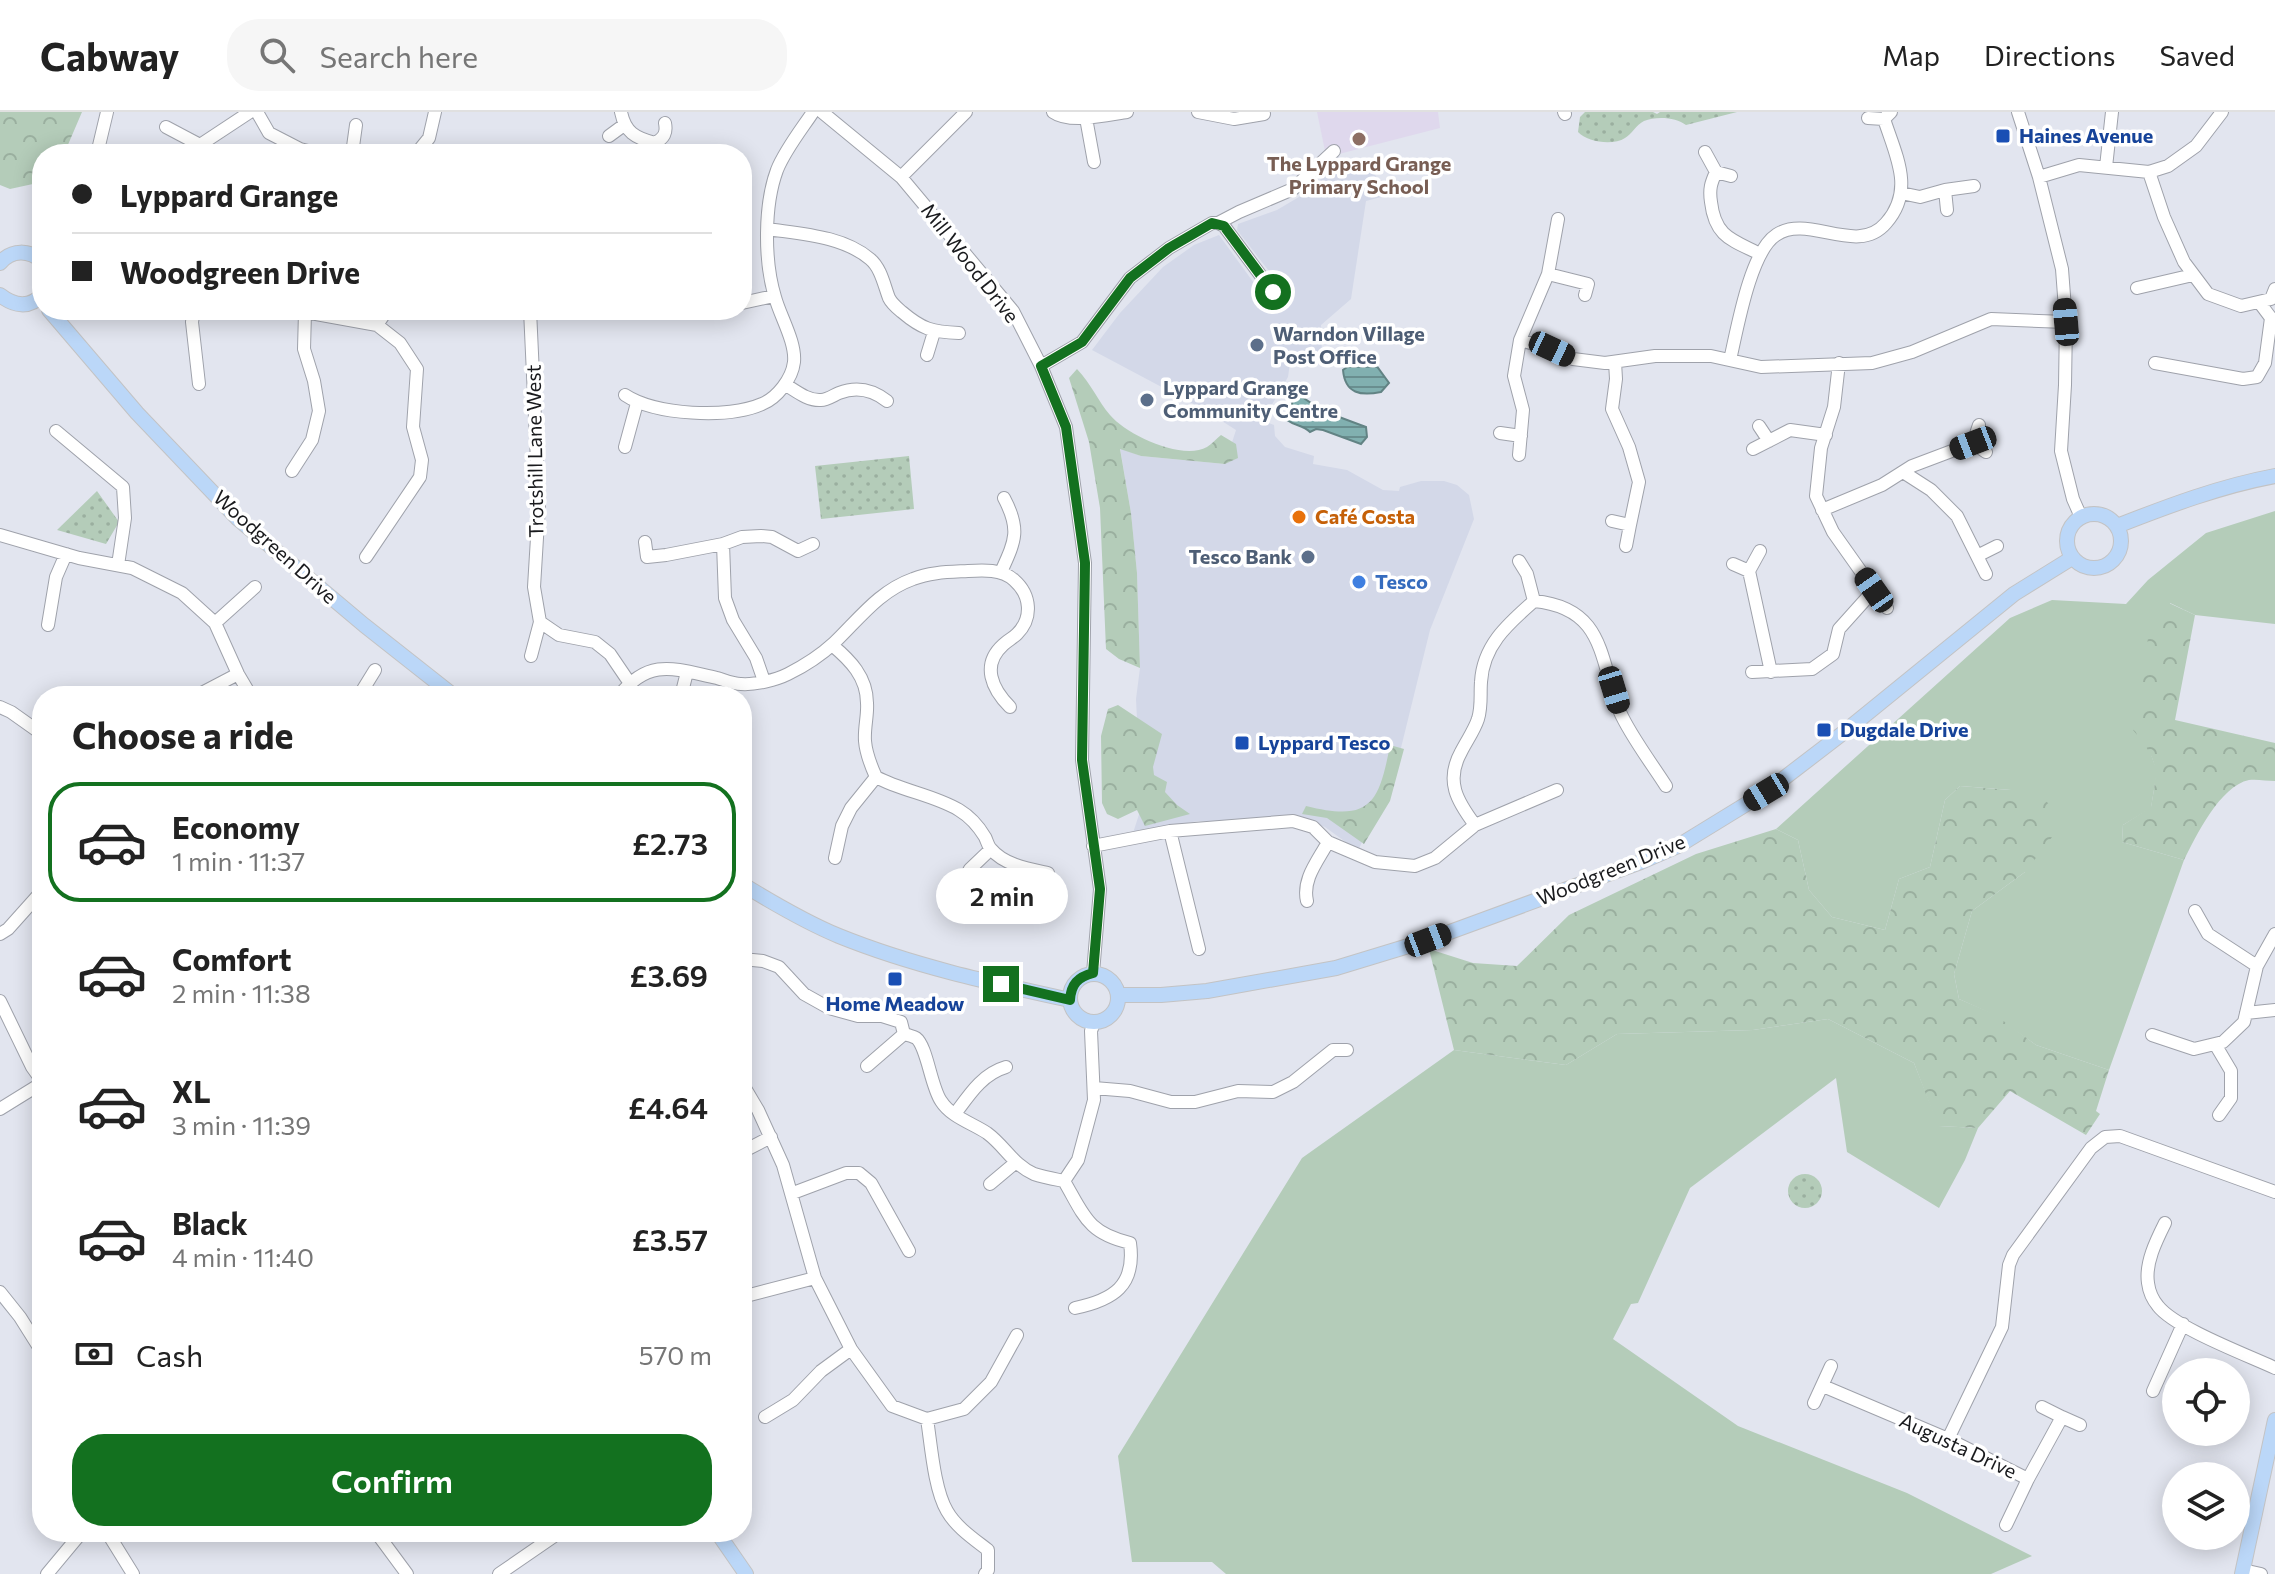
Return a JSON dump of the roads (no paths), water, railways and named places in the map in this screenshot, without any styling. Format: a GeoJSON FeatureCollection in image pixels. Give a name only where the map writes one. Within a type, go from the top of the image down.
{"type":"FeatureCollection","features":[{"type":"Feature","properties":{"kind":"main road"},"geometry":{"type":"LineString","coordinates":[[2,256],[19,251],[32,254]]}},
{"type":"Feature","properties":{"kind":"main road"},"geometry":{"type":"LineString","coordinates":[[0,295],[10,303],[32,304]]}},
{"type":"Feature","properties":{"kind":"main road","name":"Woodgreen Drive"},"geometry":{"type":"LineString","coordinates":[[58,320],[137,413],[238,519],[441,686]]}},
{"type":"Feature","properties":{"kind":"main road"},"geometry":{"type":"LineString","coordinates":[[2117,526],[2160,509],[2275,476]]}},
{"type":"Feature","properties":{"kind":"main road"},"geometry":{"type":"LineString","coordinates":[[2089,514],[2105,516],[2117,526],[2121,534],[2120,551],[2110,564],[2094,569],[2085,568],[2072,558],[2067,535],[2081,517],[2089,514]]}},
{"type":"Feature","properties":{"kind":"main road","name":"Woodgreen Drive"},"geometry":{"type":"LineString","coordinates":[[1119,995],[1207,991],[1336,968],[1428,940],[1678,846],[1766,792],[2014,594],[2072,558]]}},
{"type":"Feature","properties":{"kind":"main road"},"geometry":{"type":"LineString","coordinates":[[752,890],[774,904],[853,941],[927,967],[1070,1000]]}},
{"type":"Feature","properties":{"kind":"main road"},"geometry":{"type":"LineString","coordinates":[[1093,973],[1110,979],[1119,995],[1115,1012],[1109,1018],[1094,1023],[1080,1018],[1070,1000],[1070,992],[1076,981],[1093,973]]}},
{"type":"Feature","properties":{"kind":"main road"},"geometry":{"type":"LineString","coordinates":[[2243,1572],[2275,1420]]}},
{"type":"Feature","properties":{"kind":"main road"},"geometry":{"type":"LineString","coordinates":[[724,1542],[746,1574]]}},
{"type":"Feature","properties":{"kind":"street"},"geometry":{"type":"LineString","coordinates":[[99,144],[107,112]]}},
{"type":"Feature","properties":{"kind":"street"},"geometry":{"type":"LineString","coordinates":[[208,144],[250,112]]}},
{"type":"Feature","properties":{"kind":"street"},"geometry":{"type":"LineString","coordinates":[[257,112],[269,133],[290,144]]}},
{"type":"Feature","properties":{"kind":"street"},"geometry":{"type":"LineString","coordinates":[[424,144],[429,138],[435,112]]}},
{"type":"Feature","properties":{"kind":"street"},"geometry":{"type":"LineString","coordinates":[[625,395],[637,403],[662,409],[737,411],[764,404],[786,385],[794,361],[774,296],[769,264],[769,200],[778,167],[813,112]]}},
{"type":"Feature","properties":{"kind":"street","name":"Mill Wood Drive"},"geometry":{"type":"LineString","coordinates":[[822,112],[901,177],[1013,311],[1041,366],[1066,427],[1085,563],[1082,760],[1100,889],[1093,973]]}},
{"type":"Feature","properties":{"kind":"street"},"geometry":{"type":"LineString","coordinates":[[1053,112],[1059,116],[1086,118],[1127,112]]}},
{"type":"Feature","properties":{"kind":"street"},"geometry":{"type":"LineString","coordinates":[[1198,112],[1234,119],[1264,114]]}},
{"type":"Feature","properties":{"kind":"street"},"geometry":{"type":"LineString","coordinates":[[2018,112],[2039,177],[2062,269],[2066,322],[2061,451],[2073,499],[2081,517]]}},
{"type":"Feature","properties":{"kind":"street"},"geometry":{"type":"LineString","coordinates":[[2106,167],[2112,112]]}},
{"type":"Feature","properties":{"kind":"street"},"geometry":{"type":"LineString","coordinates":[[2039,177],[2079,165],[2149,172],[2168,166],[2196,146],[2222,112]]}},
{"type":"Feature","properties":{"kind":"street"},"geometry":{"type":"LineString","coordinates":[[901,177],[961,114]]}},
{"type":"Feature","properties":{"kind":"street"},"geometry":{"type":"LineString","coordinates":[[1730,360],[1744,299],[1760,254],[1775,235],[1787,231],[1813,231],[1858,238],[1880,230],[1897,210],[1903,180],[1888,116],[1868,118]]}},
{"type":"Feature","properties":{"kind":"street"},"geometry":{"type":"LineString","coordinates":[[1086,118],[1094,162]]}},
{"type":"Feature","properties":{"kind":"street"},"geometry":{"type":"LineString","coordinates":[[609,136],[622,119],[637,136],[655,143],[667,131],[665,123]]}},
{"type":"Feature","properties":{"kind":"street"},"geometry":{"type":"LineString","coordinates":[[353,144],[356,125]]}},
{"type":"Feature","properties":{"kind":"street"},"geometry":{"type":"LineString","coordinates":[[166,127],[191,144]]}},
{"type":"Feature","properties":{"kind":"street"},"geometry":{"type":"LineString","coordinates":[[1218,223],[1293,189],[1334,151]]}},
{"type":"Feature","properties":{"kind":"street"},"geometry":{"type":"LineString","coordinates":[[1705,152],[1716,172],[1731,176]]}},
{"type":"Feature","properties":{"kind":"street"},"geometry":{"type":"LineString","coordinates":[[1716,172],[1709,187],[1713,217],[1718,228],[1727,237],[1760,254]]}},
{"type":"Feature","properties":{"kind":"street"},"geometry":{"type":"LineString","coordinates":[[2149,172],[2184,262],[2208,294],[2241,306],[2271,299],[2275,289]]}},
{"type":"Feature","properties":{"kind":"street"},"geometry":{"type":"LineString","coordinates":[[1901,193],[1920,197],[1974,186]]}},
{"type":"Feature","properties":{"kind":"street"},"geometry":{"type":"LineString","coordinates":[[1945,190],[1947,210]]}},
{"type":"Feature","properties":{"kind":"street"},"geometry":{"type":"LineString","coordinates":[[1519,455],[1523,410],[1514,376],[1520,340],[1548,274],[1558,219]]}},
{"type":"Feature","properties":{"kind":"street"},"geometry":{"type":"LineString","coordinates":[[1041,366],[1082,342],[1120,289],[1139,271],[1169,248],[1212,223],[1224,226],[1273,292]]}},
{"type":"Feature","properties":{"kind":"street"},"geometry":{"type":"LineString","coordinates":[[768,229],[824,238],[855,248],[873,261],[891,303],[916,324],[934,332],[959,333]]}},
{"type":"Feature","properties":{"kind":"street"},"geometry":{"type":"LineString","coordinates":[[1548,274],[1588,284]]}},
{"type":"Feature","properties":{"kind":"street"},"geometry":{"type":"LineString","coordinates":[[2137,288],[2193,275]]}},
{"type":"Feature","properties":{"kind":"street"},"geometry":{"type":"LineString","coordinates":[[752,301],[774,296]]}},
{"type":"Feature","properties":{"kind":"street"},"geometry":{"type":"LineString","coordinates":[[2155,363],[2243,379],[2257,377],[2265,363],[2271,318],[2259,302]]}},
{"type":"Feature","properties":{"kind":"street"},"geometry":{"type":"LineString","coordinates":[[1520,340],[1573,359],[1615,362],[1655,356],[1711,356],[1761,367],[1872,363],[1912,352],[1991,319],[2066,322]]}},
{"type":"Feature","properties":{"kind":"street"},"geometry":{"type":"LineString","coordinates":[[192,320],[199,384]]}},
{"type":"Feature","properties":{"kind":"street"},"geometry":{"type":"LineString","coordinates":[[292,471],[312,440],[319,411],[304,349],[305,320]]}},
{"type":"Feature","properties":{"kind":"street"},"geometry":{"type":"LineString","coordinates":[[351,320],[377,325],[400,343],[417,369],[413,427],[422,460],[420,477],[366,557]]}},
{"type":"Feature","properties":{"kind":"street"},"geometry":{"type":"LineString","coordinates":[[377,325],[380,320]]}},
{"type":"Feature","properties":{"kind":"street","name":"Trotshill Lane West"},"geometry":{"type":"LineString","coordinates":[[530,320],[539,505],[534,587],[540,622]]}},
{"type":"Feature","properties":{"kind":"street"},"geometry":{"type":"LineString","coordinates":[[927,355],[934,332]]}},
{"type":"Feature","properties":{"kind":"street"},"geometry":{"type":"LineString","coordinates":[[1615,362],[1612,409],[1629,447],[1639,482],[1626,546]]}},
{"type":"Feature","properties":{"kind":"street"},"geometry":{"type":"LineString","coordinates":[[1839,363],[1834,407],[1821,448],[1816,496],[1833,532],[1887,608]]}},
{"type":"Feature","properties":{"kind":"street"},"geometry":{"type":"LineString","coordinates":[[786,385],[806,397],[822,400],[847,390],[860,389],[874,392],[887,401]]}},
{"type":"Feature","properties":{"kind":"street"},"geometry":{"type":"LineString","coordinates":[[625,447],[637,403]]}},
{"type":"Feature","properties":{"kind":"street"},"geometry":{"type":"LineString","coordinates":[[1973,443],[1979,425]]}},
{"type":"Feature","properties":{"kind":"street"},"geometry":{"type":"LineString","coordinates":[[1759,426],[1769,441]]}},
{"type":"Feature","properties":{"kind":"street"},"geometry":{"type":"LineString","coordinates":[[1753,449],[1790,430],[1826,435]]}},
{"type":"Feature","properties":{"kind":"street"},"geometry":{"type":"LineString","coordinates":[[56,431],[123,487],[125,518],[118,565]]}},
{"type":"Feature","properties":{"kind":"street"},"geometry":{"type":"LineString","coordinates":[[1500,433],[1521,436]]}},
{"type":"Feature","properties":{"kind":"street"},"geometry":{"type":"LineString","coordinates":[[1822,510],[1882,485],[1912,466],[1973,443]]}},
{"type":"Feature","properties":{"kind":"street"},"geometry":{"type":"LineString","coordinates":[[1973,443],[1986,452]]}},
{"type":"Feature","properties":{"kind":"street"},"geometry":{"type":"LineString","coordinates":[[1903,472],[1931,490],[1957,516],[1986,574]]}},
{"type":"Feature","properties":{"kind":"street"},"geometry":{"type":"LineString","coordinates":[[1001,572],[1016,524],[1004,498]]}},
{"type":"Feature","properties":{"kind":"street"},"geometry":{"type":"LineString","coordinates":[[1612,521],[1630,525]]}},
{"type":"Feature","properties":{"kind":"street"},"geometry":{"type":"LineString","coordinates":[[0,535],[66,554],[132,568],[182,593],[215,623],[245,686]]}},
{"type":"Feature","properties":{"kind":"street"},"geometry":{"type":"LineString","coordinates":[[645,542],[647,557],[723,544],[742,537],[772,537],[798,551],[802,564]]}},
{"type":"Feature","properties":{"kind":"street"},"geometry":{"type":"LineString","coordinates":[[723,544],[725,598],[733,620],[756,658],[764,681]]}},
{"type":"Feature","properties":{"kind":"street"},"geometry":{"type":"LineString","coordinates":[[798,551],[813,544]]}},
{"type":"Feature","properties":{"kind":"street"},"geometry":{"type":"LineString","coordinates":[[1977,556],[1997,546]]}},
{"type":"Feature","properties":{"kind":"street"},"geometry":{"type":"LineString","coordinates":[[1760,551],[1749,571],[1771,672]]}},
{"type":"Feature","properties":{"kind":"street"},"geometry":{"type":"LineString","coordinates":[[48,625],[56,577],[66,554]]}},
{"type":"Feature","properties":{"kind":"street"},"geometry":{"type":"LineString","coordinates":[[1519,561],[1527,574],[1534,601]]}},
{"type":"Feature","properties":{"kind":"street"},"geometry":{"type":"LineString","coordinates":[[1733,564],[1749,571]]}},
{"type":"Feature","properties":{"kind":"street"},"geometry":{"type":"LineString","coordinates":[[626,686],[647,671],[666,667],[741,684],[785,675],[832,645],[864,610],[891,589],[915,578],[959,571],[1001,572],[1015,581],[1028,600],[1029,616],[1018,633],[1001,646],[992,658],[990,680],[997,695],[1010,707]]}},
{"type":"Feature","properties":{"kind":"street"},"geometry":{"type":"LineString","coordinates":[[215,623],[255,587]]}},
{"type":"Feature","properties":{"kind":"street"},"geometry":{"type":"LineString","coordinates":[[1752,672],[1812,669],[1833,654],[1839,629],[1874,590]]}},
{"type":"Feature","properties":{"kind":"street"},"geometry":{"type":"LineString","coordinates":[[1534,601],[1553,603],[1582,618],[1600,645],[1621,714],[1666,786]]}},
{"type":"Feature","properties":{"kind":"street"},"geometry":{"type":"LineString","coordinates":[[1475,825],[1460,806],[1453,786],[1454,765],[1475,730],[1481,708],[1485,655],[1502,632],[1534,601]]}},
{"type":"Feature","properties":{"kind":"street"},"geometry":{"type":"LineString","coordinates":[[531,656],[540,622],[559,635],[595,642],[610,654],[629,682]]}},
{"type":"Feature","properties":{"kind":"street"},"geometry":{"type":"LineString","coordinates":[[832,645],[858,671],[865,690],[865,743],[876,777],[893,787],[943,802],[960,811],[1004,860],[1048,873]]}},
{"type":"Feature","properties":{"kind":"street"},"geometry":{"type":"LineString","coordinates":[[365,686],[375,670]]}},
{"type":"Feature","properties":{"kind":"street"},"geometry":{"type":"LineString","coordinates":[[684,686],[687,672]]}},
{"type":"Feature","properties":{"kind":"street"},"geometry":{"type":"LineString","coordinates":[[215,686],[238,674]]}},
{"type":"Feature","properties":{"kind":"street"},"geometry":{"type":"LineString","coordinates":[[0,707],[32,727]]}},
{"type":"Feature","properties":{"kind":"street"},"geometry":{"type":"LineString","coordinates":[[835,858],[842,826],[851,808],[876,777]]}},
{"type":"Feature","properties":{"kind":"street"},"geometry":{"type":"LineString","coordinates":[[1093,846],[1170,831],[1293,821],[1313,827],[1328,842],[1375,862],[1415,866],[1435,858],[1475,825],[1557,790]]}},
{"type":"Feature","properties":{"kind":"street"},"geometry":{"type":"LineString","coordinates":[[1170,831],[1199,949]]}},
{"type":"Feature","properties":{"kind":"street"},"geometry":{"type":"LineString","coordinates":[[1307,901],[1305,890],[1308,877],[1328,842]]}},
{"type":"Feature","properties":{"kind":"street"},"geometry":{"type":"LineString","coordinates":[[946,907],[957,895],[970,869],[991,849]]}},
{"type":"Feature","properties":{"kind":"street"},"geometry":{"type":"LineString","coordinates":[[1029,869],[1033,853]]}},
{"type":"Feature","properties":{"kind":"street"},"geometry":{"type":"LineString","coordinates":[[0,934],[32,902]]}},
{"type":"Feature","properties":{"kind":"street"},"geometry":{"type":"LineString","coordinates":[[2195,911],[2208,934],[2257,966]]}},
{"type":"Feature","properties":{"kind":"street"},"geometry":{"type":"LineString","coordinates":[[2152,1035],[2194,1049],[2223,1042],[2244,1022],[2257,966],[2275,934]]}},
{"type":"Feature","properties":{"kind":"street"},"geometry":{"type":"LineString","coordinates":[[752,962],[763,961],[779,967],[804,994],[829,1008],[901,1022],[904,1034]]}},
{"type":"Feature","properties":{"kind":"street"},"geometry":{"type":"LineString","coordinates":[[0,1001],[32,1067]]}},
{"type":"Feature","properties":{"kind":"street"},"geometry":{"type":"LineString","coordinates":[[2246,1013],[2275,1010]]}},
{"type":"Feature","properties":{"kind":"street"},"geometry":{"type":"LineString","coordinates":[[1064,1181],[1078,1160],[1094,1100],[1091,1031],[1094,1023]]}},
{"type":"Feature","properties":{"kind":"street"},"geometry":{"type":"LineString","coordinates":[[867,1066],[904,1034]]}},
{"type":"Feature","properties":{"kind":"street"},"geometry":{"type":"LineString","coordinates":[[904,1034],[916,1038],[922,1045],[940,1101],[1004,1147],[1015,1163],[1035,1174],[1064,1181],[1081,1214],[1094,1230],[1130,1243],[1131,1262],[1120,1288],[1099,1303],[1075,1308]]}},
{"type":"Feature","properties":{"kind":"street"},"geometry":{"type":"LineString","coordinates":[[2215,1044],[2231,1071],[2231,1098],[2219,1115]]}},
{"type":"Feature","properties":{"kind":"street"},"geometry":{"type":"LineString","coordinates":[[1094,1088],[1130,1091],[1171,1102],[1195,1102],[1238,1091],[1273,1092],[1293,1082],[1333,1050],[1347,1050]]}},
{"type":"Feature","properties":{"kind":"street"},"geometry":{"type":"LineString","coordinates":[[955,1114],[977,1085],[1006,1067]]}},
{"type":"Feature","properties":{"kind":"street"},"geometry":{"type":"LineString","coordinates":[[0,1109],[32,1088]]}},
{"type":"Feature","properties":{"kind":"street"},"geometry":{"type":"LineString","coordinates":[[752,1102],[771,1137],[793,1193],[815,1278],[851,1349],[892,1406],[927,1419],[964,1409],[991,1382],[1017,1335]]}},
{"type":"Feature","properties":{"kind":"street"},"geometry":{"type":"LineString","coordinates":[[1948,1439],[2002,1327],[2009,1265],[2013,1255],[2072,1171],[2098,1141],[2120,1136],[2275,1192]]}},
{"type":"Feature","properties":{"kind":"street"},"geometry":{"type":"LineString","coordinates":[[752,1147],[771,1137]]}},
{"type":"Feature","properties":{"kind":"street"},"geometry":{"type":"LineString","coordinates":[[990,1184],[1015,1163]]}},
{"type":"Feature","properties":{"kind":"street"},"geometry":{"type":"LineString","coordinates":[[793,1193],[846,1173],[859,1173],[871,1183],[909,1251]]}},
{"type":"Feature","properties":{"kind":"street"},"geometry":{"type":"LineString","coordinates":[[2165,1223],[2148,1270],[2148,1284],[2157,1306],[2165,1314],[2208,1338],[2275,1368]]}},
{"type":"Feature","properties":{"kind":"street"},"geometry":{"type":"LineString","coordinates":[[752,1294],[815,1278]]}},
{"type":"Feature","properties":{"kind":"street"},"geometry":{"type":"LineString","coordinates":[[0,1292],[32,1336]]}},
{"type":"Feature","properties":{"kind":"street"},"geometry":{"type":"LineString","coordinates":[[2153,1391],[2183,1324]]}},
{"type":"Feature","properties":{"kind":"street"},"geometry":{"type":"LineString","coordinates":[[765,1417],[793,1400],[821,1371],[851,1349]]}},
{"type":"Feature","properties":{"kind":"street"},"geometry":{"type":"LineString","coordinates":[[1814,1403],[1831,1366]]}},
{"type":"Feature","properties":{"kind":"street","name":"Augusta Drive"},"geometry":{"type":"LineString","coordinates":[[1823,1386],[1948,1439],[2028,1479],[2062,1417]]}},
{"type":"Feature","properties":{"kind":"street"},"geometry":{"type":"LineString","coordinates":[[2042,1407],[2080,1425]]}},
{"type":"Feature","properties":{"kind":"street"},"geometry":{"type":"LineString","coordinates":[[927,1419],[935,1474],[947,1511],[965,1532],[988,1550],[988,1570],[985,1574]]}},
{"type":"Feature","properties":{"kind":"street"},"geometry":{"type":"LineString","coordinates":[[2006,1525],[2028,1479]]}},
{"type":"Feature","properties":{"kind":"street"},"geometry":{"type":"LineString","coordinates":[[47,1574],[74,1542]]}},
{"type":"Feature","properties":{"kind":"street"},"geometry":{"type":"LineString","coordinates":[[113,1542],[133,1574]]}},
{"type":"Feature","properties":{"kind":"street"},"geometry":{"type":"LineString","coordinates":[[383,1542],[407,1574]]}},
{"type":"Feature","properties":{"kind":"street"},"geometry":{"type":"LineString","coordinates":[[499,1574],[545,1542]]}},
{"type":"Feature","properties":{"kind":"street"},"geometry":{"type":"LineString","coordinates":[[2243,1572],[2261,1574]]}},
{"type":"Feature","properties":{"kind":"place","name":"Haines Avenue"},"geometry":{"type":"Point","coordinates":[2003,136]}},
{"type":"Feature","properties":{"kind":"place","name":"The Lyppard Grange Primary School"},"geometry":{"type":"Point","coordinates":[1359,139]}},
{"type":"Feature","properties":{"kind":"place","name":"Warndon Village Post Office"},"geometry":{"type":"Point","coordinates":[1257,345]}},
{"type":"Feature","properties":{"kind":"place","name":"Lyppard Grange Community Centre"},"geometry":{"type":"Point","coordinates":[1147,400]}},
{"type":"Feature","properties":{"kind":"place","name":"Café Costa"},"geometry":{"type":"Point","coordinates":[1299,517]}},
{"type":"Feature","properties":{"kind":"place","name":"Tesco Bank"},"geometry":{"type":"Point","coordinates":[1308,557]}},
{"type":"Feature","properties":{"kind":"place","name":"Tesco"},"geometry":{"type":"Point","coordinates":[1359,582]}},
{"type":"Feature","properties":{"kind":"place","name":"Dugdale Drive"},"geometry":{"type":"Point","coordinates":[1824,730]}},
{"type":"Feature","properties":{"kind":"place","name":"Lyppard Tesco"},"geometry":{"type":"Point","coordinates":[1242,743]}},
{"type":"Feature","properties":{"kind":"place","name":"Home Meadow"},"geometry":{"type":"Point","coordinates":[895,979]}}]}
